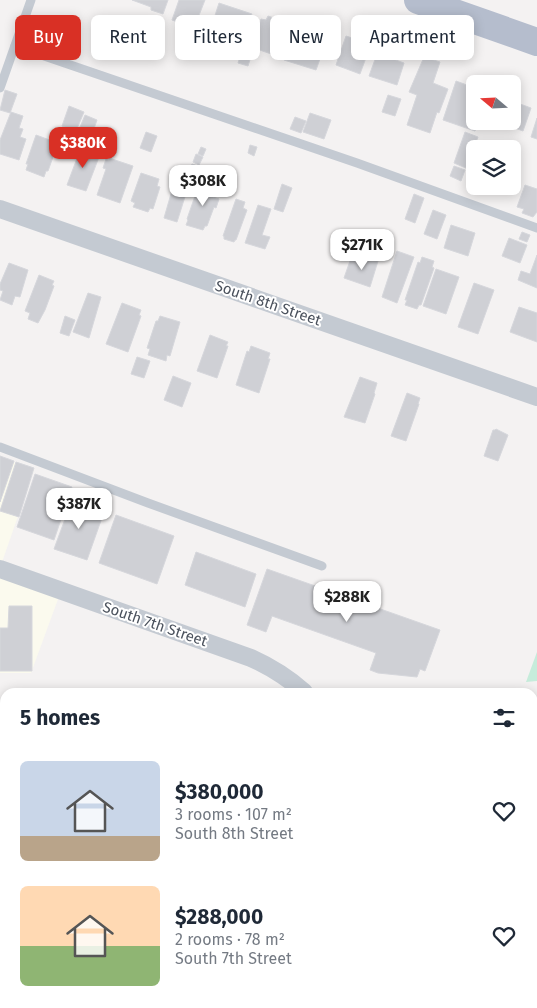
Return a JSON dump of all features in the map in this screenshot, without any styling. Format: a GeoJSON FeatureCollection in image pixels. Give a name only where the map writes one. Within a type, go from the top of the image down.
{"type":"FeatureCollection","features":[{"type":"Feature","properties":{"kind":"main road"},"geometry":{"type":"LineString","coordinates":[[418,0],[537,42]]}},
{"type":"Feature","properties":{"kind":"street","name":"South 8th Street"},"geometry":{"type":"LineString","coordinates":[[0,209],[537,397]]}},
{"type":"Feature","properties":{"kind":"street","name":"South 7th Street"},"geometry":{"type":"LineString","coordinates":[[0,569],[251,658],[273,668],[299,688]]}},
{"type":"Feature","properties":{"kind":"lane"},"geometry":{"type":"LineString","coordinates":[[26,15],[31,0]]}},
{"type":"Feature","properties":{"kind":"lane"},"geometry":{"type":"LineString","coordinates":[[0,88],[15,46]]}},
{"type":"Feature","properties":{"kind":"lane"},"geometry":{"type":"LineString","coordinates":[[56,60],[356,163],[537,228]]}},
{"type":"Feature","properties":{"kind":"lane"},"geometry":{"type":"LineString","coordinates":[[0,447],[322,566]]}},
{"type":"Feature","properties":{"kind":"shaded area"},"geometry":{"type":"Polygon","coordinates":[[[0,457],[34,470],[0,568],[0,457]]]}},
{"type":"Feature","properties":{"kind":"shaded area"},"geometry":{"type":"Polygon","coordinates":[[[0,569],[61,591],[31,673],[0,673],[0,569]]]}},
{"type":"Feature","properties":{"kind":"green space"},"geometry":{"type":"Polygon","coordinates":[[[537,652],[537,681],[526,682],[537,652]]]}},
{"type":"Feature","properties":{"kind":"building"},"geometry":{"type":"Polygon","coordinates":[[[132,0],[168,0],[163,14],[132,0]]]}},
{"type":"Feature","properties":{"kind":"building"},"geometry":{"type":"Polygon","coordinates":[[[179,0],[205,0],[199,15],[175,15],[175,21],[172,20],[179,0]]]}},
{"type":"Feature","properties":{"kind":"building"},"geometry":{"type":"Polygon","coordinates":[[[219,3],[252,14],[252,15],[215,15],[219,3]]]}},
{"type":"Feature","properties":{"kind":"building"},"geometry":{"type":"Polygon","coordinates":[[[268,16],[270,17],[270,54],[260,50],[260,22],[261,19],[266,20],[268,16]]]}},
{"type":"Feature","properties":{"kind":"building"},"geometry":{"type":"Polygon","coordinates":[[[346,36],[351,38],[351,60],[365,60],[360,74],[336,65],[338,60],[341,60],[341,50],[346,36]]]}},
{"type":"Feature","properties":{"kind":"building"},"geometry":{"type":"Polygon","coordinates":[[[239,60],[250,60],[248,66],[238,63],[239,60]]]}},
{"type":"Feature","properties":{"kind":"building"},"geometry":{"type":"Polygon","coordinates":[[[284,60],[320,60],[316,70],[284,60]]]}},
{"type":"Feature","properties":{"kind":"building"},"geometry":{"type":"Polygon","coordinates":[[[375,60],[396,60],[404,63],[397,85],[369,76],[375,60]]]}},
{"type":"Feature","properties":{"kind":"building"},"geometry":{"type":"Polygon","coordinates":[[[423,60],[440,62],[433,83],[448,89],[430,133],[407,125],[417,95],[409,92],[423,60]]]}},
{"type":"Feature","properties":{"kind":"building"},"geometry":{"type":"Polygon","coordinates":[[[456,81],[466,85],[466,128],[443,120],[456,81]]]}},
{"type":"Feature","properties":{"kind":"building"},"geometry":{"type":"Polygon","coordinates":[[[5,90],[17,94],[10,113],[0,110],[5,90]]]}},
{"type":"Feature","properties":{"kind":"building"},"geometry":{"type":"Polygon","coordinates":[[[388,95],[401,99],[395,116],[382,112],[388,95]]]}},
{"type":"Feature","properties":{"kind":"building"},"geometry":{"type":"Polygon","coordinates":[[[521,104],[531,108],[523,131],[520,130],[521,104]]]}},
{"type":"Feature","properties":{"kind":"building"},"geometry":{"type":"Polygon","coordinates":[[[69,106],[84,112],[76,131],[62,126],[69,106]]]}},
{"type":"Feature","properties":{"kind":"building"},"geometry":{"type":"Polygon","coordinates":[[[11,112],[23,116],[19,128],[23,129],[20,137],[26,139],[19,160],[0,154],[0,140],[11,112]]]}},
{"type":"Feature","properties":{"kind":"building"},"geometry":{"type":"Polygon","coordinates":[[[310,113],[331,120],[324,139],[303,132],[310,113]]]}},
{"type":"Feature","properties":{"kind":"building"},"geometry":{"type":"Polygon","coordinates":[[[85,115],[97,120],[91,137],[78,132],[85,115]]]}},
{"type":"Feature","properties":{"kind":"building"},"geometry":{"type":"Polygon","coordinates":[[[295,117],[306,121],[301,133],[290,129],[295,117]]]}},
{"type":"Feature","properties":{"kind":"building"},"geometry":{"type":"Polygon","coordinates":[[[537,118],[537,139],[531,137],[537,118]]]}},
{"type":"Feature","properties":{"kind":"building"},"geometry":{"type":"Polygon","coordinates":[[[146,132],[157,136],[151,152],[140,148],[146,132]]]}},
{"type":"Feature","properties":{"kind":"building"},"geometry":{"type":"Polygon","coordinates":[[[465,132],[478,137],[477,140],[466,140],[466,168],[454,163],[465,132]]]}},
{"type":"Feature","properties":{"kind":"building"},"geometry":{"type":"Polygon","coordinates":[[[36,135],[58,143],[44,177],[26,170],[28,164],[26,164],[36,135]]]}},
{"type":"Feature","properties":{"kind":"building"},"geometry":{"type":"Polygon","coordinates":[[[82,145],[91,148],[90,154],[99,157],[86,191],[67,185],[82,145]]]}},
{"type":"Feature","properties":{"kind":"building"},"geometry":{"type":"Polygon","coordinates":[[[250,145],[257,147],[254,156],[248,153],[250,145]]]}},
{"type":"Feature","properties":{"kind":"building"},"geometry":{"type":"Polygon","coordinates":[[[201,147],[206,149],[203,156],[198,154],[201,147]]]}},
{"type":"Feature","properties":{"kind":"building"},"geometry":{"type":"Polygon","coordinates":[[[196,154],[203,157],[199,165],[193,162],[196,154]]]}},
{"type":"Feature","properties":{"kind":"building"},"geometry":{"type":"Polygon","coordinates":[[[109,158],[133,166],[120,203],[97,195],[106,169],[103,168],[106,159],[109,160],[109,158]]]}},
{"type":"Feature","properties":{"kind":"building"},"geometry":{"type":"Polygon","coordinates":[[[192,164],[198,166],[195,174],[189,172],[192,164]]]}},
{"type":"Feature","properties":{"kind":"building"},"geometry":{"type":"Polygon","coordinates":[[[454,166],[465,170],[461,181],[450,176],[454,166]]]}},
{"type":"Feature","properties":{"kind":"building"},"geometry":{"type":"Polygon","coordinates":[[[141,173],[159,179],[157,186],[160,187],[153,209],[150,208],[148,212],[133,207],[135,203],[131,201],[141,173]]]}},
{"type":"Feature","properties":{"kind":"building"},"geometry":{"type":"Polygon","coordinates":[[[175,180],[189,184],[177,222],[164,218],[175,180]]]}},
{"type":"Feature","properties":{"kind":"building"},"geometry":{"type":"Polygon","coordinates":[[[204,182],[217,187],[213,197],[219,199],[207,226],[203,230],[186,225],[195,196],[198,198],[204,182]]]}},
{"type":"Feature","properties":{"kind":"building"},"geometry":{"type":"Polygon","coordinates":[[[282,184],[292,188],[283,212],[274,209],[282,184]]]}},
{"type":"Feature","properties":{"kind":"building"},"geometry":{"type":"Polygon","coordinates":[[[525,185],[537,189],[537,212],[533,217],[522,213],[524,209],[517,207],[525,185]]]}},
{"type":"Feature","properties":{"kind":"building"},"geometry":{"type":"Polygon","coordinates":[[[414,194],[424,198],[415,223],[405,219],[414,194]]]}},
{"type":"Feature","properties":{"kind":"building"},"geometry":{"type":"Polygon","coordinates":[[[236,199],[245,202],[243,208],[247,210],[234,242],[224,239],[223,236],[236,199]]]}},
{"type":"Feature","properties":{"kind":"building"},"geometry":{"type":"Polygon","coordinates":[[[258,205],[271,209],[262,235],[270,237],[265,249],[245,243],[258,205]]]}},
{"type":"Feature","properties":{"kind":"building"},"geometry":{"type":"Polygon","coordinates":[[[433,210],[446,215],[437,239],[424,234],[433,210]]]}},
{"type":"Feature","properties":{"kind":"building"},"geometry":{"type":"Polygon","coordinates":[[[451,225],[475,233],[468,256],[444,248],[451,225]]]}},
{"type":"Feature","properties":{"kind":"building"},"geometry":{"type":"Polygon","coordinates":[[[522,232],[530,235],[527,242],[519,239],[522,232]]]}},
{"type":"Feature","properties":{"kind":"building"},"geometry":{"type":"Polygon","coordinates":[[[509,238],[527,245],[520,263],[502,256],[509,238]]]}},
{"type":"Feature","properties":{"kind":"building"},"geometry":{"type":"Polygon","coordinates":[[[397,251],[414,257],[397,303],[382,297],[397,251]]]}},
{"type":"Feature","properties":{"kind":"building"},"geometry":{"type":"Polygon","coordinates":[[[537,255],[537,288],[518,280],[521,271],[530,274],[537,255]]]}},
{"type":"Feature","properties":{"kind":"building"},"geometry":{"type":"Polygon","coordinates":[[[364,256],[378,261],[370,287],[344,278],[351,258],[362,262],[364,256]]]}},
{"type":"Feature","properties":{"kind":"building"},"geometry":{"type":"Polygon","coordinates":[[[422,257],[434,261],[432,267],[434,268],[421,305],[417,309],[405,305],[407,300],[405,300],[418,262],[420,263],[422,257]]]}},
{"type":"Feature","properties":{"kind":"building"},"geometry":{"type":"Polygon","coordinates":[[[9,263],[28,270],[20,297],[15,296],[12,305],[0,300],[3,291],[0,290],[0,284],[9,263]]]}},
{"type":"Feature","properties":{"kind":"building"},"geometry":{"type":"Polygon","coordinates":[[[436,269],[459,277],[446,314],[423,306],[436,269]]]}},
{"type":"Feature","properties":{"kind":"building"},"geometry":{"type":"Polygon","coordinates":[[[39,275],[54,281],[52,285],[54,286],[38,323],[28,319],[30,313],[25,311],[39,275]]]}},
{"type":"Feature","properties":{"kind":"building"},"geometry":{"type":"Polygon","coordinates":[[[474,283],[494,290],[478,334],[458,327],[474,283]]]}},
{"type":"Feature","properties":{"kind":"building"},"geometry":{"type":"Polygon","coordinates":[[[88,293],[101,297],[89,338],[73,332],[88,293]]]}},
{"type":"Feature","properties":{"kind":"building"},"geometry":{"type":"Polygon","coordinates":[[[122,303],[141,310],[139,315],[141,316],[128,352],[106,344],[122,303]]]}},
{"type":"Feature","properties":{"kind":"building"},"geometry":{"type":"Polygon","coordinates":[[[519,307],[537,313],[537,342],[510,332],[519,307]]]}},
{"type":"Feature","properties":{"kind":"building"},"geometry":{"type":"Polygon","coordinates":[[[65,316],[75,320],[69,336],[60,333],[65,316]]]}},
{"type":"Feature","properties":{"kind":"building"},"geometry":{"type":"Polygon","coordinates":[[[160,316],[180,322],[170,356],[167,355],[166,361],[148,355],[150,349],[147,348],[156,321],[158,321],[160,316]]]}},
{"type":"Feature","properties":{"kind":"building"},"geometry":{"type":"Polygon","coordinates":[[[210,335],[228,342],[217,378],[197,371],[210,335]]]}},
{"type":"Feature","properties":{"kind":"building"},"geometry":{"type":"Polygon","coordinates":[[[251,346],[270,353],[268,359],[270,359],[259,393],[236,385],[247,351],[249,352],[251,346]]]}},
{"type":"Feature","properties":{"kind":"building"},"geometry":{"type":"Polygon","coordinates":[[[137,357],[150,361],[144,378],[131,374],[137,357]]]}},
{"type":"Feature","properties":{"kind":"building"},"geometry":{"type":"Polygon","coordinates":[[[173,376],[191,383],[182,407],[164,400],[173,376]]]}},
{"type":"Feature","properties":{"kind":"building"},"geometry":{"type":"Polygon","coordinates":[[[360,377],[377,383],[365,423],[344,417],[360,377]]]}},
{"type":"Feature","properties":{"kind":"building"},"geometry":{"type":"Polygon","coordinates":[[[407,393],[420,398],[406,441],[391,436],[407,393]]]}},
{"type":"Feature","properties":{"kind":"building"},"geometry":{"type":"Polygon","coordinates":[[[496,429],[508,435],[498,461],[484,456],[493,430],[496,429]]]}},
{"type":"Feature","properties":{"kind":"building"},"geometry":{"type":"Polygon","coordinates":[[[0,456],[14,461],[0,502],[0,456]]]}},
{"type":"Feature","properties":{"kind":"building"},"geometry":{"type":"Polygon","coordinates":[[[16,462],[34,468],[19,517],[0,511],[16,462]]]}},
{"type":"Feature","properties":{"kind":"building"},"geometry":{"type":"Polygon","coordinates":[[[35,474],[72,487],[54,540],[17,527],[35,474]]]}},
{"type":"Feature","properties":{"kind":"building"},"geometry":{"type":"Polygon","coordinates":[[[72,500],[104,512],[87,560],[54,549],[72,500]]]}},
{"type":"Feature","properties":{"kind":"building"},"geometry":{"type":"Polygon","coordinates":[[[116,515],[174,536],[157,584],[99,563],[116,515]]]}},
{"type":"Feature","properties":{"kind":"building"},"geometry":{"type":"Polygon","coordinates":[[[196,552],[256,574],[245,607],[185,585],[196,552]]]}},
{"type":"Feature","properties":{"kind":"building"},"geometry":{"type":"Polygon","coordinates":[[[267,569],[440,630],[425,671],[420,669],[417,677],[378,673],[370,670],[376,653],[272,616],[266,632],[247,625],[267,569]]]}},
{"type":"Feature","properties":{"kind":"building"},"geometry":{"type":"Polygon","coordinates":[[[9,606],[32,606],[32,671],[0,671],[0,628],[8,628],[9,606]]]}}]}
